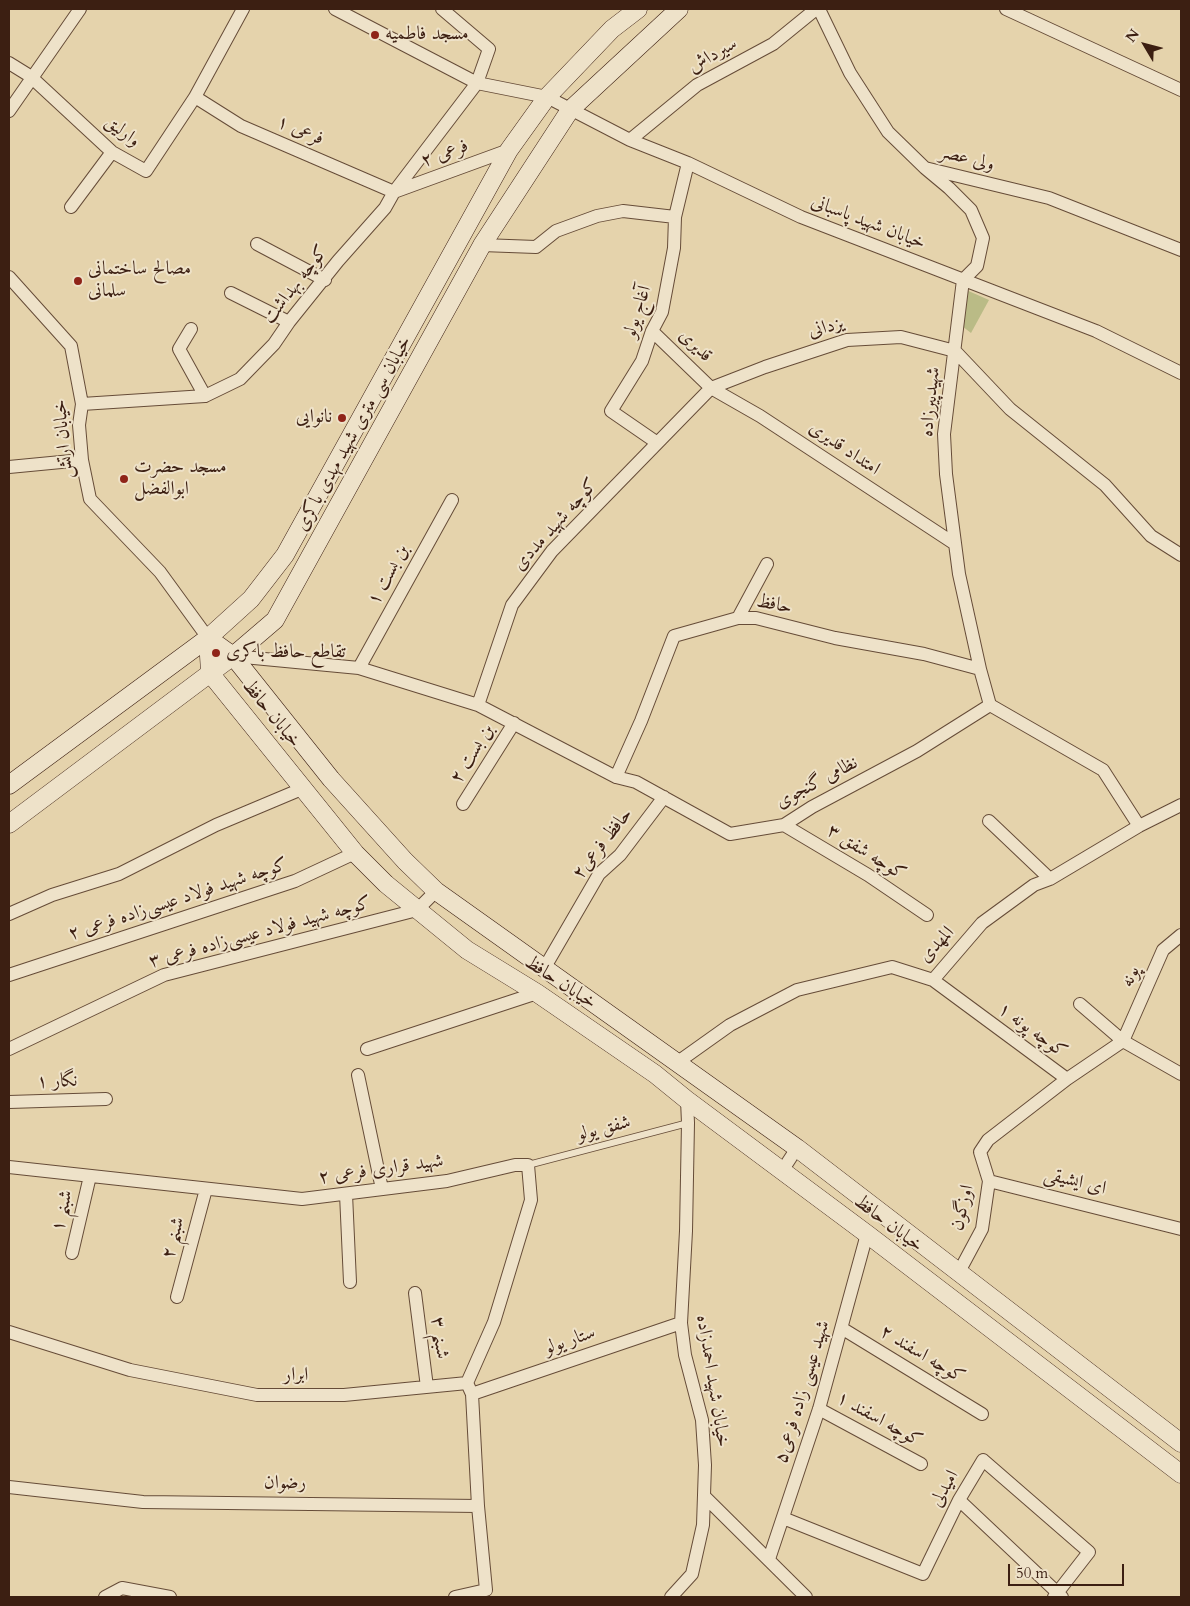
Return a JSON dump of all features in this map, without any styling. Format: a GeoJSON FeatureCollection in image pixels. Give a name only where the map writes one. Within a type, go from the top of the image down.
{"type":"FeatureCollection","features":[{"type":"Feature","properties":{"kind":"main road","name":"خیابان سی متری شهید مهدی باکری"},"geometry":{"type":"LineString","coordinates":[[9,785],[208,638],[252,599],[285,555],[509,150],[547,97],[612,29],[637,9]]}},
{"type":"Feature","properties":{"kind":"main road","name":"خیابان سی متری شهید مهدی باکری"},"geometry":{"type":"LineString","coordinates":[[9,824],[210,673],[276,620],[482,245],[570,110],[679,9]]}},
{"type":"Feature","properties":{"kind":"main road","name":"خیابان حافظ"},"geometry":{"type":"LineString","coordinates":[[208,638],[232,656],[331,779],[405,861],[436,891],[797,1148],[960,1270],[1181,1443]]}},
{"type":"Feature","properties":{"kind":"main road"},"geometry":{"type":"LineString","coordinates":[[208,638],[210,673]]}},
{"type":"Feature","properties":{"kind":"main road","name":"خیابان حافظ"},"geometry":{"type":"LineString","coordinates":[[210,673],[355,853],[386,884],[417,910],[467,950],[537,993],[647,1068],[686,1100],[867,1234],[1181,1474]]}},
{"type":"Feature","properties":{"kind":"street"},"geometry":{"type":"LineString","coordinates":[[9,111],[30,76],[80,9]]}},
{"type":"Feature","properties":{"kind":"street"},"geometry":{"type":"LineString","coordinates":[[196,96],[243,9]]}},
{"type":"Feature","properties":{"kind":"street","name":"خیابان شهید پاسبانی"},"geometry":{"type":"LineString","coordinates":[[335,9],[478,83],[547,97],[630,140],[688,163],[801,217],[1096,331],[1181,372]]}},
{"type":"Feature","properties":{"kind":"street","name":"کوچه بهداشت"},"geometry":{"type":"LineString","coordinates":[[82,404],[205,396],[240,379],[274,344],[289,322],[385,208],[394,192],[478,83],[489,49],[442,9]]}},
{"type":"Feature","properties":{"kind":"street","name":"سیرداش"},"geometry":{"type":"LineString","coordinates":[[630,140],[697,85],[773,44],[818,9]]}},
{"type":"Feature","properties":{"kind":"street","name":"ولی عصر"},"geometry":{"type":"LineString","coordinates":[[818,9],[850,73],[888,132],[925,168],[1049,198],[1181,250]]}},
{"type":"Feature","properties":{"kind":"street"},"geometry":{"type":"LineString","coordinates":[[1006,9],[1181,90]]}},
{"type":"Feature","properties":{"kind":"street","name":"وارلیق"},"geometry":{"type":"LineString","coordinates":[[9,63],[30,76],[112,152],[146,171],[196,96]]}},
{"type":"Feature","properties":{"kind":"street","name":"فرعی ۱"},"geometry":{"type":"LineString","coordinates":[[196,96],[241,126],[394,192]]}},
{"type":"Feature","properties":{"kind":"street","name":"فرعی ۲"},"geometry":{"type":"LineString","coordinates":[[394,192],[509,150]]}},
{"type":"Feature","properties":{"kind":"street"},"geometry":{"type":"LineString","coordinates":[[71,207],[112,152]]}},
{"type":"Feature","properties":{"kind":"street","name":"آغاج یولو"},"geometry":{"type":"LineString","coordinates":[[656,442],[611,411],[642,361],[652,330],[662,312],[674,248],[675,217],[688,163]]}},
{"type":"Feature","properties":{"kind":"street"},"geometry":{"type":"LineString","coordinates":[[925,168],[971,210],[983,238],[977,266],[963,280],[955,351]]}},
{"type":"Feature","properties":{"kind":"street"},"geometry":{"type":"LineString","coordinates":[[482,245],[536,247],[556,231],[597,216],[622,211],[675,217]]}},
{"type":"Feature","properties":{"kind":"street"},"geometry":{"type":"LineString","coordinates":[[257,244],[324,280]]}},
{"type":"Feature","properties":{"kind":"street","name":"خیابان ارتش"},"geometry":{"type":"LineString","coordinates":[[9,278],[71,346],[82,404],[78,425],[82,460],[90,499],[160,572],[208,638]]}},
{"type":"Feature","properties":{"kind":"street"},"geometry":{"type":"LineString","coordinates":[[231,293],[289,322]]}},
{"type":"Feature","properties":{"kind":"street"},"geometry":{"type":"LineString","coordinates":[[191,329],[179,349],[205,396]]}},
{"type":"Feature","properties":{"kind":"street","name":"قدیری"},"geometry":{"type":"LineString","coordinates":[[652,330],[711,388]]}},
{"type":"Feature","properties":{"kind":"street","name":"یزدانی"},"geometry":{"type":"LineString","coordinates":[[711,388],[765,367],[847,340],[901,337],[955,351]]}},
{"type":"Feature","properties":{"kind":"street","name":"شهیدپیرزاده"},"geometry":{"type":"LineString","coordinates":[[955,351],[944,434],[955,544],[980,669]]}},
{"type":"Feature","properties":{"kind":"street","name":"شهیدپیرزاده"},"geometry":{"type":"LineString","coordinates":[[955,351],[1010,409],[1105,485],[1151,536],[1181,555]]}},
{"type":"Feature","properties":{"kind":"street","name":"کوچه شهید مددی"},"geometry":{"type":"LineString","coordinates":[[478,704],[512,605],[552,551],[656,442],[711,388]]}},
{"type":"Feature","properties":{"kind":"street","name":"امتداد قدیری"},"geometry":{"type":"LineString","coordinates":[[711,388],[760,416],[955,544]]}},
{"type":"Feature","properties":{"kind":"street"},"geometry":{"type":"LineString","coordinates":[[9,467],[82,460]]}},
{"type":"Feature","properties":{"kind":"street","name":"بن بست ۱"},"geometry":{"type":"LineString","coordinates":[[359,668],[452,500]]}},
{"type":"Feature","properties":{"kind":"street"},"geometry":{"type":"LineString","coordinates":[[738,618],[768,564]]}},
{"type":"Feature","properties":{"kind":"street","name":"حافظ"},"geometry":{"type":"LineString","coordinates":[[616,776],[641,721],[674,636],[738,618],[756,618],[835,638],[924,654],[980,669]]}},
{"type":"Feature","properties":{"kind":"street"},"geometry":{"type":"LineString","coordinates":[[232,656],[359,668],[478,704]]}},
{"type":"Feature","properties":{"kind":"street"},"geometry":{"type":"LineString","coordinates":[[980,669],[990,704],[1103,770],[1139,826]]}},
{"type":"Feature","properties":{"kind":"street","name":"نظامی گنجوی"},"geometry":{"type":"LineString","coordinates":[[478,704],[616,776],[636,782],[730,834],[784,825],[812,807],[917,751],[990,704]]}},
{"type":"Feature","properties":{"kind":"street","name":"بن بست ۲"},"geometry":{"type":"LineString","coordinates":[[463,804],[514,723]]}},
{"type":"Feature","properties":{"kind":"street"},"geometry":{"type":"LineString","coordinates":[[9,914],[52,895],[119,874],[216,825],[304,788]]}},
{"type":"Feature","properties":{"kind":"street","name":"حافظ فرعی۲"},"geometry":{"type":"LineString","coordinates":[[545,967],[599,874],[620,855],[664,797]]}},
{"type":"Feature","properties":{"kind":"street","name":"المهدی"},"geometry":{"type":"LineString","coordinates":[[678,1062],[730,1025],[797,990],[892,967],[933,980],[982,923],[1034,884],[1050,879],[1139,826],[1181,805]]}},
{"type":"Feature","properties":{"kind":"street"},"geometry":{"type":"LineString","coordinates":[[989,820],[1050,879]]}},
{"type":"Feature","properties":{"kind":"street","name":"کوچه شفق ۳"},"geometry":{"type":"LineString","coordinates":[[784,825],[868,875],[927,916]]}},
{"type":"Feature","properties":{"kind":"street","name":"کوچه شهید فولاد عیسی‌زاده فرعی ۲"},"geometry":{"type":"LineString","coordinates":[[9,975],[295,882],[355,853]]}},
{"type":"Feature","properties":{"kind":"street"},"geometry":{"type":"LineString","coordinates":[[417,910],[436,891]]}},
{"type":"Feature","properties":{"kind":"street","name":"کوچه شهید فولاد عیسی‌زاده فرعی ۳"},"geometry":{"type":"LineString","coordinates":[[9,1050],[164,975],[417,910]]}},
{"type":"Feature","properties":{"kind":"street","name":"پونه"},"geometry":{"type":"LineString","coordinates":[[1123,1041],[1164,950],[1181,935]]}},
{"type":"Feature","properties":{"kind":"street","name":"کوچه پونه ۱"},"geometry":{"type":"LineString","coordinates":[[933,980],[1067,1079],[988,1140],[980,1152],[989,1181]]}},
{"type":"Feature","properties":{"kind":"street"},"geometry":{"type":"LineString","coordinates":[[367,1049],[537,993]]}},
{"type":"Feature","properties":{"kind":"street"},"geometry":{"type":"LineString","coordinates":[[1080,1004],[1123,1041],[1181,1074]]}},
{"type":"Feature","properties":{"kind":"street"},"geometry":{"type":"LineString","coordinates":[[1067,1079],[1123,1041]]}},
{"type":"Feature","properties":{"kind":"street"},"geometry":{"type":"LineString","coordinates":[[358,1075],[382,1189]]}},
{"type":"Feature","properties":{"kind":"street","name":"نگار ۱"},"geometry":{"type":"LineString","coordinates":[[9,1102],[106,1099]]}},
{"type":"Feature","properties":{"kind":"street","name":"خیابان شهید احمدزاده"},"geometry":{"type":"LineString","coordinates":[[671,1597],[692,1574],[703,1525],[705,1465],[702,1420],[685,1355],[681,1323],[686,1231],[688,1123],[686,1100]]}},
{"type":"Feature","properties":{"kind":"street"},"geometry":{"type":"LineString","coordinates":[[782,1171],[797,1148]]}},
{"type":"Feature","properties":{"kind":"street","name":"شهید قراری فرعی ۲"},"geometry":{"type":"LineString","coordinates":[[9,1167],[302,1199],[447,1181],[515,1165],[528,1165]]}},
{"type":"Feature","properties":{"kind":"street"},"geometry":{"type":"LineString","coordinates":[[455,1597],[486,1590],[469,1389],[494,1322],[531,1200],[528,1165]]}},
{"type":"Feature","properties":{"kind":"street","name":"شبنم ۱"},"geometry":{"type":"LineString","coordinates":[[72,1253],[90,1176]]}},
{"type":"Feature","properties":{"kind":"street","name":"اوزگون"},"geometry":{"type":"LineString","coordinates":[[960,1270],[982,1229],[989,1181]]}},
{"type":"Feature","properties":{"kind":"street","name":"ای ایشیقی"},"geometry":{"type":"LineString","coordinates":[[989,1181],[1181,1229]]}},
{"type":"Feature","properties":{"kind":"street","name":"شبنم ۲"},"geometry":{"type":"LineString","coordinates":[[178,1297],[206,1189]]}},
{"type":"Feature","properties":{"kind":"street"},"geometry":{"type":"LineString","coordinates":[[346,1194],[350,1282]]}},
{"type":"Feature","properties":{"kind":"street","name":"شهید عیسی زاده فرعی۵"},"geometry":{"type":"LineString","coordinates":[[769,1559],[819,1409],[867,1234]]}},
{"type":"Feature","properties":{"kind":"street","name":"شبنم ۳"},"geometry":{"type":"LineString","coordinates":[[415,1293],[427,1387]]}},
{"type":"Feature","properties":{"kind":"street","name":"ستار یولو"},"geometry":{"type":"LineString","coordinates":[[469,1389],[681,1323]]}},
{"type":"Feature","properties":{"kind":"street","name":"کوچه اسفند ۲"},"geometry":{"type":"LineString","coordinates":[[842,1329],[982,1414]]}},
{"type":"Feature","properties":{"kind":"street","name":"ابرار"},"geometry":{"type":"LineString","coordinates":[[9,1332],[130,1370],[257,1394],[344,1395],[427,1387],[469,1389]]}},
{"type":"Feature","properties":{"kind":"street","name":"کوچه اسفند ۱"},"geometry":{"type":"LineString","coordinates":[[819,1409],[921,1464]]}},
{"type":"Feature","properties":{"kind":"street","name":"امیدلی"},"geometry":{"type":"LineString","coordinates":[[784,1518],[923,1574],[959,1500],[983,1460],[1090,1552],[1058,1596]]}},
{"type":"Feature","properties":{"kind":"street","name":"رضوان"},"geometry":{"type":"LineString","coordinates":[[9,1487],[143,1502],[478,1506]]}},
{"type":"Feature","properties":{"kind":"street"},"geometry":{"type":"LineString","coordinates":[[704,1496],[806,1597]]}},
{"type":"Feature","properties":{"kind":"street"},"geometry":{"type":"LineString","coordinates":[[959,1500],[1058,1596]]}},
{"type":"Feature","properties":{"kind":"street"},"geometry":{"type":"LineString","coordinates":[[105,1597],[122,1588],[170,1597]]}},
{"type":"Feature","properties":{"kind":"lane","name":"شفق یولو"},"geometry":{"type":"LineString","coordinates":[[528,1165],[688,1123]]}},
{"type":"Feature","properties":{"kind":"green space"},"geometry":{"type":"Polygon","coordinates":[[[964,289],[989,300],[971,333],[962,326],[964,289]]]}},
{"type":"Feature","properties":{"kind":"place","name":"مسجد فاطمیه"},"geometry":{"type":"Point","coordinates":[375,35]}},
{"type":"Feature","properties":{"kind":"place","name":"مصالح ساختمانی سلمانی"},"geometry":{"type":"Point","coordinates":[78,281]}},
{"type":"Feature","properties":{"kind":"place","name":"نانوایی"},"geometry":{"type":"Point","coordinates":[342,418]}},
{"type":"Feature","properties":{"kind":"place","name":"مسجد حضرت ابوالفضل"},"geometry":{"type":"Point","coordinates":[124,479]}},
{"type":"Feature","properties":{"kind":"place","name":"تقاطع حافظ باکری"},"geometry":{"type":"Point","coordinates":[216,653]}}]}
